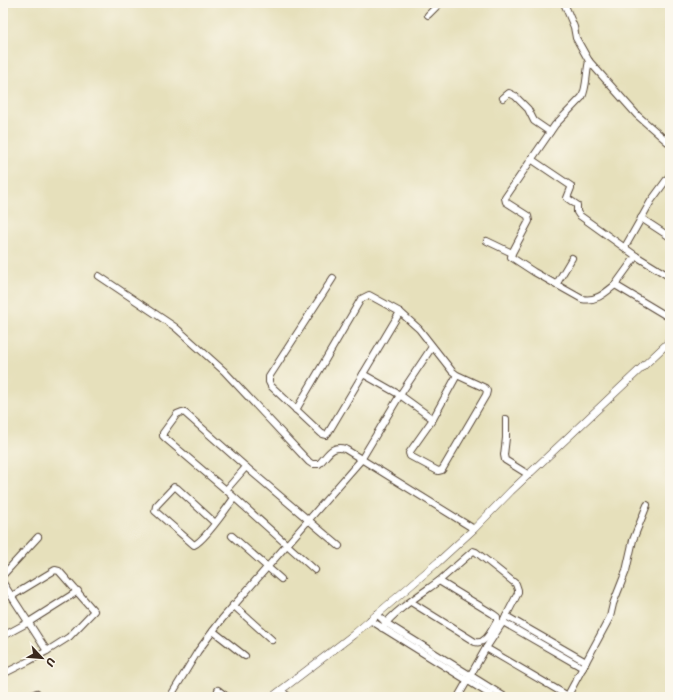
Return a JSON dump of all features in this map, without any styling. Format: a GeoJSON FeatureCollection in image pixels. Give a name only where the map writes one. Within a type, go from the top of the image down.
{"type":"FeatureCollection","features":[{"type":"Feature","properties":{"kind":"street"},"geometry":{"type":"LineString","coordinates":[[428,15],[440,3]]}},
{"type":"Feature","properties":{"kind":"street"},"geometry":{"type":"LineString","coordinates":[[564,3],[574,27],[576,38],[589,61],[632,110],[670,144]]}},
{"type":"Feature","properties":{"kind":"street"},"geometry":{"type":"LineString","coordinates":[[589,61],[582,97],[550,132],[504,198],[506,202],[529,218],[529,221],[512,253],[512,259],[556,285],[582,299],[587,300],[603,295],[615,285],[636,256]]}},
{"type":"Feature","properties":{"kind":"street"},"geometry":{"type":"LineString","coordinates":[[502,98],[509,94],[515,96],[528,110],[534,121],[550,132]]}},
{"type":"Feature","properties":{"kind":"street"},"geometry":{"type":"LineString","coordinates":[[530,159],[571,186],[567,198],[577,205],[578,214],[636,256],[670,277]]}},
{"type":"Feature","properties":{"kind":"street"},"geometry":{"type":"LineString","coordinates":[[625,247],[640,218],[670,175]]}},
{"type":"Feature","properties":{"kind":"street"},"geometry":{"type":"LineString","coordinates":[[640,218],[670,237]]}},
{"type":"Feature","properties":{"kind":"street"},"geometry":{"type":"LineString","coordinates":[[487,241],[512,253]]}},
{"type":"Feature","properties":{"kind":"street"},"geometry":{"type":"LineString","coordinates":[[556,285],[572,258]]}},
{"type":"Feature","properties":{"kind":"street"},"geometry":{"type":"LineString","coordinates":[[99,276],[175,327],[224,371],[309,462],[312,464],[319,464],[331,451],[339,448],[345,449],[474,529]]}},
{"type":"Feature","properties":{"kind":"street"},"geometry":{"type":"LineString","coordinates":[[333,278],[269,377],[271,386],[318,431],[326,435],[331,429],[400,312]]}},
{"type":"Feature","properties":{"kind":"street"},"geometry":{"type":"LineString","coordinates":[[615,285],[670,318]]}},
{"type":"Feature","properties":{"kind":"street"},"geometry":{"type":"LineString","coordinates":[[296,410],[361,299],[365,296],[374,297],[400,312],[419,329],[452,371],[457,375],[485,388],[487,391],[442,470],[435,470],[409,454],[410,450],[433,419],[457,375]]}},
{"type":"Feature","properties":{"kind":"street"},"geometry":{"type":"LineString","coordinates":[[272,697],[370,620],[474,529],[511,491],[670,341]]}},
{"type":"Feature","properties":{"kind":"street"},"geometry":{"type":"LineString","coordinates":[[170,697],[198,650],[213,631],[361,460],[432,347]]}},
{"type":"Feature","properties":{"kind":"street"},"geometry":{"type":"LineString","coordinates":[[364,374],[400,396],[433,419]]}},
{"type":"Feature","properties":{"kind":"street"},"geometry":{"type":"LineString","coordinates":[[315,570],[163,436],[163,433],[177,414],[182,412],[185,413],[339,546]]}},
{"type":"Feature","properties":{"kind":"street"},"geometry":{"type":"LineString","coordinates":[[506,419],[505,460],[529,475]]}},
{"type":"Feature","properties":{"kind":"street"},"geometry":{"type":"LineString","coordinates":[[226,490],[246,467]]}},
{"type":"Feature","properties":{"kind":"street"},"geometry":{"type":"LineString","coordinates":[[215,523],[177,488],[174,487],[156,506],[155,509],[155,511],[194,545],[215,523],[234,498]]}},
{"type":"Feature","properties":{"kind":"street"},"geometry":{"type":"LineString","coordinates":[[486,648],[567,696],[610,617],[613,604],[626,570],[633,540],[647,505]]}},
{"type":"Feature","properties":{"kind":"street"},"geometry":{"type":"LineString","coordinates":[[232,536],[281,579]]}},
{"type":"Feature","properties":{"kind":"street"},"geometry":{"type":"LineString","coordinates":[[3,575],[38,537]]}},
{"type":"Feature","properties":{"kind":"street"},"geometry":{"type":"LineString","coordinates":[[382,628],[386,623],[439,581],[473,551],[518,587],[518,593],[504,619],[458,697]]}},
{"type":"Feature","properties":{"kind":"street"},"geometry":{"type":"LineString","coordinates":[[3,674],[47,651],[69,637],[94,611],[61,573],[55,570],[12,596]]}},
{"type":"Feature","properties":{"kind":"street"},"geometry":{"type":"LineString","coordinates":[[411,602],[475,642],[483,642],[497,621],[497,617],[439,581]]}},
{"type":"Feature","properties":{"kind":"street"},"geometry":{"type":"LineString","coordinates":[[3,583],[47,651]]}},
{"type":"Feature","properties":{"kind":"street"},"geometry":{"type":"LineString","coordinates":[[3,636],[29,622],[78,591]]}},
{"type":"Feature","properties":{"kind":"street"},"geometry":{"type":"LineString","coordinates":[[234,605],[272,640]]}},
{"type":"Feature","properties":{"kind":"street"},"geometry":{"type":"LineString","coordinates":[[377,614],[386,623],[469,678],[494,697]]}},
{"type":"Feature","properties":{"kind":"street"},"geometry":{"type":"LineString","coordinates":[[504,619],[585,665]]}},
{"type":"Feature","properties":{"kind":"street"},"geometry":{"type":"LineString","coordinates":[[370,620],[469,678],[505,697]]}},
{"type":"Feature","properties":{"kind":"street"},"geometry":{"type":"LineString","coordinates":[[213,631],[245,656]]}},
{"type":"Feature","properties":{"kind":"street"},"geometry":{"type":"LineString","coordinates":[[218,690],[227,697]]}},
{"type":"Feature","properties":{"kind":"street"},"geometry":{"type":"LineString","coordinates":[[281,690],[289,697]]}},
{"type":"Feature","properties":{"kind":"street"},"geometry":{"type":"LineString","coordinates":[[28,697],[37,693]]}}]}
